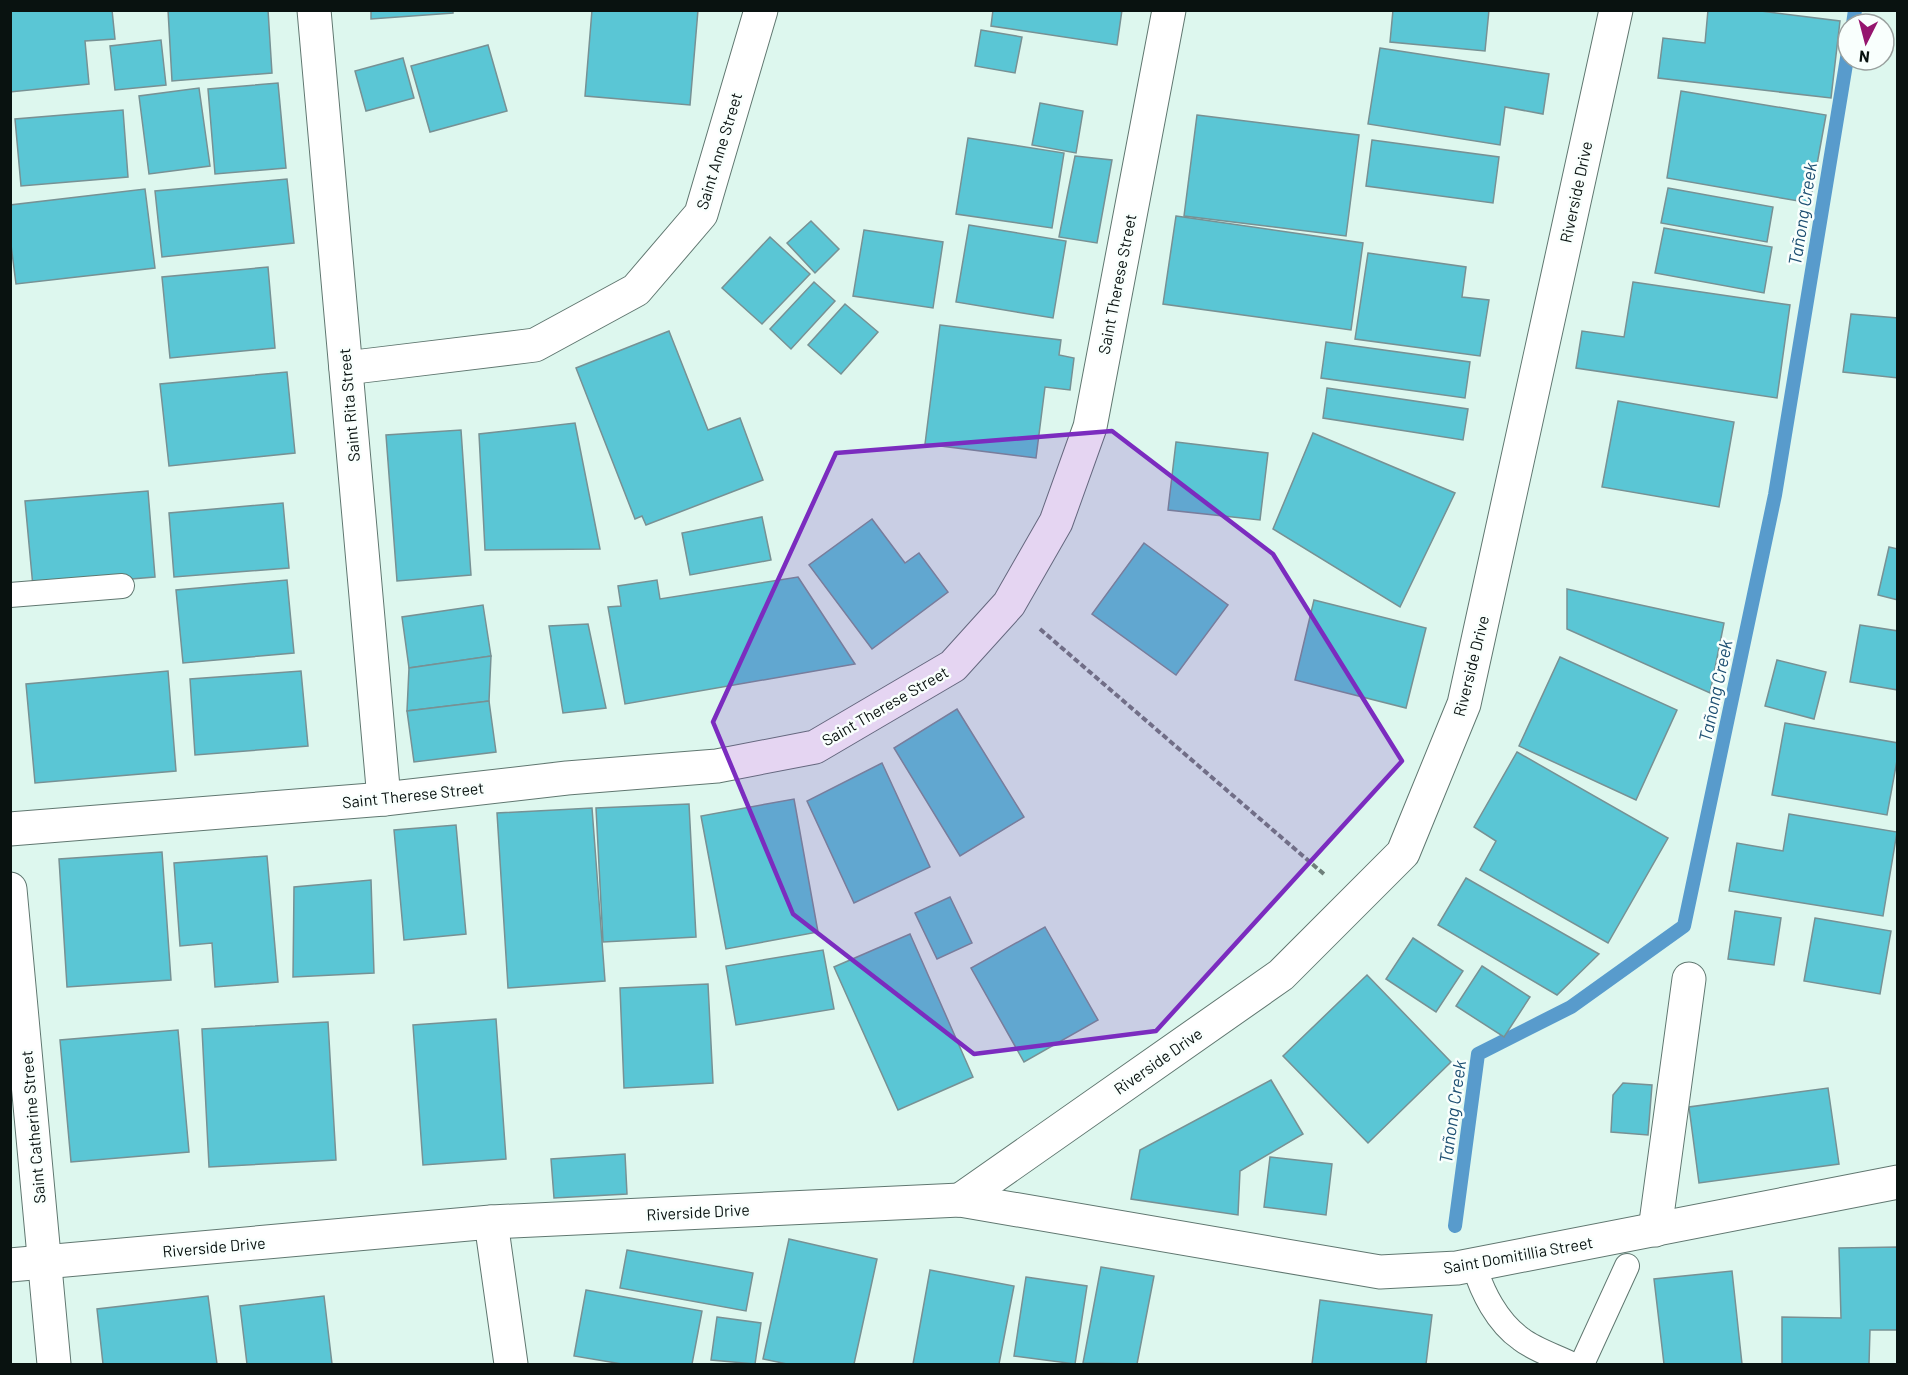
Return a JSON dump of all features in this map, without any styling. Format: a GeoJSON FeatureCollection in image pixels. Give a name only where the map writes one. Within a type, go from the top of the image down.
{"type":"FeatureCollection","features":[{"type":"Feature","properties":{"kind":"street","name":"Saint Rita Street"},"geometry":{"type":"LineString","coordinates":[[314,10],[384,798]]}},
{"type":"Feature","properties":{"kind":"street","name":"Saint Anne Street"},"geometry":{"type":"LineString","coordinates":[[346,368],[535,345],[636,290],[701,214],[761,10]]}},
{"type":"Feature","properties":{"kind":"street","name":"Saint Therese Street"},"geometry":{"type":"LineString","coordinates":[[10,829],[384,798],[567,778],[717,766],[815,747],[953,666],[1009,604],[1056,522],[1090,427],[1169,10]]}},
{"type":"Feature","properties":{"kind":"street","name":"Riverside Drive"},"geometry":{"type":"LineString","coordinates":[[10,1265],[490,1222],[960,1200],[1281,975],[1403,853],[1464,704],[1616,10]]}},
{"type":"Feature","properties":{"kind":"street","name":"Saint Catherine Street"},"geometry":{"type":"LineString","coordinates":[[10,889],[54,1365]]}},
{"type":"Feature","properties":{"kind":"street"},"geometry":{"type":"LineString","coordinates":[[1655,1230],[1689,979]]}},
{"type":"Feature","properties":{"kind":"street","name":"Saint Domitillia Street"},"geometry":{"type":"LineString","coordinates":[[960,1200],[1380,1272],[1466,1266],[1898,1182]]}},
{"type":"Feature","properties":{"kind":"street"},"geometry":{"type":"LineString","coordinates":[[490,1222],[511,1365]]}},
{"type":"Feature","properties":{"kind":"lane"},"geometry":{"type":"LineString","coordinates":[[10,595],[122,586]]}},
{"type":"Feature","properties":{"kind":"lane"},"geometry":{"type":"LineString","coordinates":[[1466,1266],[1503,1322],[1521,1340],[1571,1365]]}},
{"type":"Feature","properties":{"kind":"lane"},"geometry":{"type":"LineString","coordinates":[[1582,1365],[1627,1266]]}},
{"type":"Feature","properties":{"kind":"path"},"geometry":{"type":"LineString","coordinates":[[1040,628],[1320,871]]}},
{"type":"Feature","properties":{"kind":"highlighted area"},"geometry":{"type":"Polygon","coordinates":[[[1112,431],[1273,554],[1402,761],[1156,1031],[974,1054],[793,914],[713,722],[836,453],[1112,431]]]}},
{"type":"Feature","properties":{"kind":"building"},"geometry":{"type":"Polygon","coordinates":[[[10,10],[112,10],[115,39],[85,41],[89,84],[10,92],[10,10]]]}},
{"type":"Feature","properties":{"kind":"building"},"geometry":{"type":"Polygon","coordinates":[[[168,10],[268,10],[272,73],[172,81],[168,10]]]}},
{"type":"Feature","properties":{"kind":"building"},"geometry":{"type":"Polygon","coordinates":[[[371,10],[453,10],[453,13],[371,19],[371,10]]]}},
{"type":"Feature","properties":{"kind":"building"},"geometry":{"type":"Polygon","coordinates":[[[592,10],[698,10],[690,105],[585,96],[592,10]]]}},
{"type":"Feature","properties":{"kind":"building"},"geometry":{"type":"Polygon","coordinates":[[[993,10],[1122,10],[1117,45],[991,26],[993,10]]]}},
{"type":"Feature","properties":{"kind":"building"},"geometry":{"type":"Polygon","coordinates":[[[1393,10],[1489,10],[1485,51],[1390,42],[1393,10]]]}},
{"type":"Feature","properties":{"kind":"building"},"geometry":{"type":"Polygon","coordinates":[[[1708,10],[1753,10],[1836,20],[1836,55],[1831,98],[1658,78],[1663,38],[1705,43],[1708,10]]]}},
{"type":"Feature","properties":{"kind":"building"},"geometry":{"type":"Polygon","coordinates":[[[981,30],[1022,37],[1015,73],[975,66],[981,30]]]}},
{"type":"Feature","properties":{"kind":"building"},"geometry":{"type":"Polygon","coordinates":[[[161,40],[166,85],[115,90],[110,46],[161,40]]]}},
{"type":"Feature","properties":{"kind":"building"},"geometry":{"type":"Polygon","coordinates":[[[488,45],[507,111],[430,132],[411,66],[488,45]]]}},
{"type":"Feature","properties":{"kind":"building"},"geometry":{"type":"Polygon","coordinates":[[[1380,48],[1549,74],[1543,114],[1505,107],[1500,145],[1368,124],[1380,48]]]}},
{"type":"Feature","properties":{"kind":"building"},"geometry":{"type":"Polygon","coordinates":[[[403,58],[414,98],[366,111],[355,71],[403,58]]]}},
{"type":"Feature","properties":{"kind":"building"},"geometry":{"type":"Polygon","coordinates":[[[278,83],[286,168],[215,174],[208,89],[278,83]]]}},
{"type":"Feature","properties":{"kind":"building"},"geometry":{"type":"Polygon","coordinates":[[[199,88],[210,166],[149,174],[139,96],[199,88]]]}},
{"type":"Feature","properties":{"kind":"building"},"geometry":{"type":"Polygon","coordinates":[[[1681,91],[1826,115],[1810,203],[1667,178],[1681,91]]]}},
{"type":"Feature","properties":{"kind":"building"},"geometry":{"type":"Polygon","coordinates":[[[1040,103],[1083,111],[1076,153],[1032,145],[1040,103]]]}},
{"type":"Feature","properties":{"kind":"building"},"geometry":{"type":"Polygon","coordinates":[[[123,110],[128,177],[21,186],[15,119],[123,110]]]}},
{"type":"Feature","properties":{"kind":"building"},"geometry":{"type":"Polygon","coordinates":[[[1197,115],[1359,135],[1346,236],[1184,216],[1197,115]]]}},
{"type":"Feature","properties":{"kind":"building"},"geometry":{"type":"Polygon","coordinates":[[[968,138],[1064,153],[1052,228],[956,214],[968,138]]]}},
{"type":"Feature","properties":{"kind":"building"},"geometry":{"type":"Polygon","coordinates":[[[1372,140],[1499,157],[1493,203],[1366,186],[1372,140]]]}},
{"type":"Feature","properties":{"kind":"building"},"geometry":{"type":"Polygon","coordinates":[[[1075,156],[1112,160],[1097,243],[1059,237],[1075,156]]]}},
{"type":"Feature","properties":{"kind":"building"},"geometry":{"type":"Polygon","coordinates":[[[287,179],[294,243],[162,257],[155,191],[287,179]]]}},
{"type":"Feature","properties":{"kind":"building"},"geometry":{"type":"Polygon","coordinates":[[[1668,188],[1773,207],[1767,242],[1661,223],[1668,188]]]}},
{"type":"Feature","properties":{"kind":"building"},"geometry":{"type":"Polygon","coordinates":[[[145,189],[155,268],[16,284],[10,237],[10,205],[145,189]]]}},
{"type":"Feature","properties":{"kind":"building"},"geometry":{"type":"Polygon","coordinates":[[[1176,216],[1363,243],[1351,330],[1163,304],[1176,216]]]}},
{"type":"Feature","properties":{"kind":"building"},"geometry":{"type":"Polygon","coordinates":[[[811,221],[839,249],[815,273],[787,243],[811,221]]]}},
{"type":"Feature","properties":{"kind":"building"},"geometry":{"type":"Polygon","coordinates":[[[969,225],[1066,241],[1053,318],[956,302],[969,225]]]}},
{"type":"Feature","properties":{"kind":"building"},"geometry":{"type":"Polygon","coordinates":[[[1664,228],[1772,247],[1764,293],[1655,273],[1664,228]]]}},
{"type":"Feature","properties":{"kind":"building"},"geometry":{"type":"Polygon","coordinates":[[[864,230],[943,242],[933,308],[853,296],[864,230]]]}},
{"type":"Feature","properties":{"kind":"building"},"geometry":{"type":"Polygon","coordinates":[[[770,237],[810,274],[762,324],[722,288],[770,237]]]}},
{"type":"Feature","properties":{"kind":"building"},"geometry":{"type":"Polygon","coordinates":[[[1368,253],[1466,267],[1462,297],[1489,300],[1480,356],[1355,339],[1368,253]]]}},
{"type":"Feature","properties":{"kind":"building"},"geometry":{"type":"Polygon","coordinates":[[[268,267],[275,348],[170,358],[162,277],[268,267]]]}},
{"type":"Feature","properties":{"kind":"building"},"geometry":{"type":"Polygon","coordinates":[[[814,282],[835,301],[791,349],[770,329],[814,282]]]}},
{"type":"Feature","properties":{"kind":"building"},"geometry":{"type":"Polygon","coordinates":[[[1633,282],[1790,305],[1777,398],[1576,368],[1582,331],[1624,337],[1633,282]]]}},
{"type":"Feature","properties":{"kind":"building"},"geometry":{"type":"Polygon","coordinates":[[[845,304],[878,332],[841,374],[808,345],[845,304]]]}},
{"type":"Feature","properties":{"kind":"building"},"geometry":{"type":"Polygon","coordinates":[[[1851,314],[1898,318],[1898,378],[1843,372],[1851,314]]]}},
{"type":"Feature","properties":{"kind":"building"},"geometry":{"type":"Polygon","coordinates":[[[940,325],[1061,340],[1059,355],[1074,358],[1070,390],[1045,387],[1036,458],[925,444],[940,325]]]}},
{"type":"Feature","properties":{"kind":"building"},"geometry":{"type":"Polygon","coordinates":[[[669,331],[708,430],[740,418],[763,480],[646,525],[642,516],[635,519],[576,368],[669,331]]]}},
{"type":"Feature","properties":{"kind":"building"},"geometry":{"type":"Polygon","coordinates":[[[1326,342],[1470,362],[1465,398],[1321,378],[1326,342]]]}},
{"type":"Feature","properties":{"kind":"building"},"geometry":{"type":"Polygon","coordinates":[[[287,372],[295,453],[169,466],[160,384],[287,372]]]}},
{"type":"Feature","properties":{"kind":"building"},"geometry":{"type":"Polygon","coordinates":[[[1327,388],[1468,409],[1463,440],[1323,418],[1327,388]]]}},
{"type":"Feature","properties":{"kind":"building"},"geometry":{"type":"Polygon","coordinates":[[[1618,401],[1734,422],[1719,507],[1602,487],[1618,401]]]}},
{"type":"Feature","properties":{"kind":"building"},"geometry":{"type":"Polygon","coordinates":[[[575,423],[600,549],[485,550],[479,434],[575,423]]]}},
{"type":"Feature","properties":{"kind":"building"},"geometry":{"type":"Polygon","coordinates":[[[461,430],[471,575],[397,581],[386,435],[461,430]]]}},
{"type":"Feature","properties":{"kind":"building"},"geometry":{"type":"Polygon","coordinates":[[[1313,433],[1455,493],[1400,607],[1273,529],[1313,433]]]}},
{"type":"Feature","properties":{"kind":"building"},"geometry":{"type":"Polygon","coordinates":[[[1176,442],[1268,453],[1260,520],[1168,510],[1176,442]]]}},
{"type":"Feature","properties":{"kind":"building"},"geometry":{"type":"Polygon","coordinates":[[[148,491],[155,577],[33,587],[25,501],[148,491]]]}},
{"type":"Feature","properties":{"kind":"building"},"geometry":{"type":"Polygon","coordinates":[[[283,503],[289,568],[174,577],[169,513],[283,503]]]}},
{"type":"Feature","properties":{"kind":"building"},"geometry":{"type":"Polygon","coordinates":[[[762,517],[771,560],[690,575],[682,533],[762,517]]]}},
{"type":"Feature","properties":{"kind":"building"},"geometry":{"type":"Polygon","coordinates":[[[872,519],[905,563],[919,553],[948,592],[872,649],[809,565],[872,519]]]}},
{"type":"Feature","properties":{"kind":"building"},"geometry":{"type":"Polygon","coordinates":[[[1144,543],[1228,605],[1176,675],[1092,614],[1144,543]]]}},
{"type":"Feature","properties":{"kind":"building"},"geometry":{"type":"Polygon","coordinates":[[[1889,547],[1898,549],[1898,600],[1878,595],[1889,547]]]}},
{"type":"Feature","properties":{"kind":"building"},"geometry":{"type":"Polygon","coordinates":[[[798,577],[855,664],[625,704],[608,607],[621,606],[618,586],[657,580],[660,599],[798,577]]]}},
{"type":"Feature","properties":{"kind":"building"},"geometry":{"type":"Polygon","coordinates":[[[287,580],[294,653],[183,663],[176,590],[287,580]]]}},
{"type":"Feature","properties":{"kind":"building"},"geometry":{"type":"Polygon","coordinates":[[[1567,589],[1724,623],[1710,693],[1567,629],[1567,589]]]}},
{"type":"Feature","properties":{"kind":"building"},"geometry":{"type":"Polygon","coordinates":[[[1314,600],[1426,628],[1406,708],[1295,680],[1314,600]]]}},
{"type":"Feature","properties":{"kind":"building"},"geometry":{"type":"Polygon","coordinates":[[[483,605],[491,656],[409,668],[402,617],[483,605]]]}},
{"type":"Feature","properties":{"kind":"building"},"geometry":{"type":"Polygon","coordinates":[[[588,624],[606,708],[563,713],[549,626],[588,624]]]}},
{"type":"Feature","properties":{"kind":"building"},"geometry":{"type":"Polygon","coordinates":[[[1860,625],[1898,631],[1898,690],[1850,682],[1860,625]]]}},
{"type":"Feature","properties":{"kind":"building"},"geometry":{"type":"Polygon","coordinates":[[[491,656],[489,701],[407,711],[409,668],[491,656]]]}},
{"type":"Feature","properties":{"kind":"building"},"geometry":{"type":"Polygon","coordinates":[[[1560,657],[1677,710],[1636,800],[1519,746],[1560,657]]]}},
{"type":"Feature","properties":{"kind":"building"},"geometry":{"type":"Polygon","coordinates":[[[1777,660],[1826,672],[1814,719],[1765,706],[1777,660]]]}},
{"type":"Feature","properties":{"kind":"building"},"geometry":{"type":"Polygon","coordinates":[[[168,671],[176,771],[35,783],[26,684],[168,671]]]}},
{"type":"Feature","properties":{"kind":"building"},"geometry":{"type":"Polygon","coordinates":[[[301,671],[308,746],[195,755],[190,679],[301,671]]]}},
{"type":"Feature","properties":{"kind":"building"},"geometry":{"type":"Polygon","coordinates":[[[489,701],[496,752],[414,762],[407,711],[489,701]]]}},
{"type":"Feature","properties":{"kind":"building"},"geometry":{"type":"Polygon","coordinates":[[[957,709],[1024,817],[960,856],[894,748],[957,709]]]}},
{"type":"Feature","properties":{"kind":"building"},"geometry":{"type":"Polygon","coordinates":[[[1785,723],[1898,743],[1898,755],[1887,815],[1772,795],[1785,723]]]}},
{"type":"Feature","properties":{"kind":"building"},"geometry":{"type":"Polygon","coordinates":[[[1517,752],[1668,838],[1608,943],[1480,870],[1496,841],[1474,827],[1517,752]]]}},
{"type":"Feature","properties":{"kind":"building"},"geometry":{"type":"Polygon","coordinates":[[[882,763],[930,867],[854,903],[807,801],[882,763]]]}},
{"type":"Feature","properties":{"kind":"building"},"geometry":{"type":"Polygon","coordinates":[[[794,799],[818,932],[726,949],[701,816],[794,799]]]}},
{"type":"Feature","properties":{"kind":"building"},"geometry":{"type":"Polygon","coordinates":[[[689,804],[696,937],[603,942],[596,808],[689,804]]]}},
{"type":"Feature","properties":{"kind":"building"},"geometry":{"type":"Polygon","coordinates":[[[592,808],[605,981],[508,988],[497,813],[592,808]]]}},
{"type":"Feature","properties":{"kind":"building"},"geometry":{"type":"Polygon","coordinates":[[[1789,814],[1897,832],[1883,916],[1729,891],[1737,843],[1783,851],[1789,814]]]}},
{"type":"Feature","properties":{"kind":"building"},"geometry":{"type":"Polygon","coordinates":[[[456,825],[466,934],[404,940],[394,830],[456,825]]]}},
{"type":"Feature","properties":{"kind":"building"},"geometry":{"type":"Polygon","coordinates":[[[162,852],[171,980],[67,987],[59,859],[162,852]]]}},
{"type":"Feature","properties":{"kind":"building"},"geometry":{"type":"Polygon","coordinates":[[[267,856],[278,982],[215,987],[212,943],[180,946],[174,863],[267,856]]]}},
{"type":"Feature","properties":{"kind":"building"},"geometry":{"type":"Polygon","coordinates":[[[1466,878],[1599,954],[1557,995],[1438,925],[1466,878]]]}},
{"type":"Feature","properties":{"kind":"building"},"geometry":{"type":"Polygon","coordinates":[[[371,880],[374,973],[293,977],[294,887],[371,880]]]}},
{"type":"Feature","properties":{"kind":"building"},"geometry":{"type":"Polygon","coordinates":[[[950,897],[972,943],[937,959],[915,913],[950,897]]]}},
{"type":"Feature","properties":{"kind":"building"},"geometry":{"type":"Polygon","coordinates":[[[1735,911],[1781,918],[1774,965],[1728,959],[1735,911]]]}},
{"type":"Feature","properties":{"kind":"building"},"geometry":{"type":"Polygon","coordinates":[[[1815,918],[1891,931],[1880,994],[1804,981],[1815,918]]]}},
{"type":"Feature","properties":{"kind":"building"},"geometry":{"type":"Polygon","coordinates":[[[1045,927],[1098,1020],[1024,1062],[971,968],[1045,927]]]}},
{"type":"Feature","properties":{"kind":"building"},"geometry":{"type":"Polygon","coordinates":[[[910,934],[973,1077],[898,1110],[834,967],[910,934]]]}},
{"type":"Feature","properties":{"kind":"building"},"geometry":{"type":"Polygon","coordinates":[[[1413,938],[1463,971],[1436,1012],[1386,979],[1413,938]]]}},
{"type":"Feature","properties":{"kind":"building"},"geometry":{"type":"Polygon","coordinates":[[[823,950],[834,1009],[736,1025],[726,966],[823,950]]]}},
{"type":"Feature","properties":{"kind":"building"},"geometry":{"type":"Polygon","coordinates":[[[1482,966],[1530,997],[1504,1037],[1456,1006],[1482,966]]]}},
{"type":"Feature","properties":{"kind":"building"},"geometry":{"type":"Polygon","coordinates":[[[1367,975],[1451,1062],[1368,1143],[1283,1056],[1367,975]]]}},
{"type":"Feature","properties":{"kind":"building"},"geometry":{"type":"Polygon","coordinates":[[[708,984],[713,1083],[624,1088],[620,988],[708,984]]]}},
{"type":"Feature","properties":{"kind":"building"},"geometry":{"type":"Polygon","coordinates":[[[496,1019],[506,1159],[423,1165],[413,1025],[496,1019]]]}},
{"type":"Feature","properties":{"kind":"building"},"geometry":{"type":"Polygon","coordinates":[[[328,1022],[336,1160],[209,1167],[202,1029],[328,1022]]]}},
{"type":"Feature","properties":{"kind":"building"},"geometry":{"type":"Polygon","coordinates":[[[178,1030],[189,1152],[71,1162],[60,1040],[178,1030]]]}},
{"type":"Feature","properties":{"kind":"building"},"geometry":{"type":"Polygon","coordinates":[[[1271,1080],[1303,1134],[1240,1171],[1238,1215],[1131,1199],[1140,1150],[1271,1080]]]}},
{"type":"Feature","properties":{"kind":"building"},"geometry":{"type":"Polygon","coordinates":[[[1623,1083],[1652,1085],[1648,1135],[1611,1132],[1613,1095],[1623,1083]]]}},
{"type":"Feature","properties":{"kind":"building"},"geometry":{"type":"Polygon","coordinates":[[[1828,1088],[1839,1164],[1699,1183],[1689,1107],[1828,1088]]]}},
{"type":"Feature","properties":{"kind":"building"},"geometry":{"type":"Polygon","coordinates":[[[625,1154],[627,1194],[554,1198],[551,1159],[625,1154]]]}},
{"type":"Feature","properties":{"kind":"building"},"geometry":{"type":"Polygon","coordinates":[[[1270,1157],[1332,1164],[1326,1215],[1264,1207],[1270,1157]]]}},
{"type":"Feature","properties":{"kind":"building"},"geometry":{"type":"Polygon","coordinates":[[[789,1239],[877,1259],[854,1364],[787,1364],[763,1359],[789,1239]]]}},
{"type":"Feature","properties":{"kind":"building"},"geometry":{"type":"Polygon","coordinates":[[[1898,1247],[1898,1330],[1870,1330],[1869,1364],[1782,1364],[1782,1317],[1841,1318],[1839,1248],[1898,1247]]]}},
{"type":"Feature","properties":{"kind":"building"},"geometry":{"type":"Polygon","coordinates":[[[627,1250],[753,1273],[746,1311],[620,1288],[627,1250]]]}},
{"type":"Feature","properties":{"kind":"building"},"geometry":{"type":"Polygon","coordinates":[[[1101,1267],[1154,1276],[1137,1364],[1083,1363],[1101,1267]]]}},
{"type":"Feature","properties":{"kind":"building"},"geometry":{"type":"Polygon","coordinates":[[[930,1270],[1014,1286],[999,1364],[913,1364],[930,1270]]]}},
{"type":"Feature","properties":{"kind":"building"},"geometry":{"type":"Polygon","coordinates":[[[1732,1271],[1742,1364],[1664,1364],[1654,1279],[1732,1271]]]}},
{"type":"Feature","properties":{"kind":"building"},"geometry":{"type":"Polygon","coordinates":[[[1026,1277],[1087,1286],[1075,1364],[1014,1356],[1026,1277]]]}},
{"type":"Feature","properties":{"kind":"building"},"geometry":{"type":"Polygon","coordinates":[[[586,1290],[702,1311],[692,1364],[622,1364],[574,1356],[586,1290]]]}},
{"type":"Feature","properties":{"kind":"building"},"geometry":{"type":"Polygon","coordinates":[[[208,1296],[217,1364],[103,1364],[97,1309],[208,1296]]]}},
{"type":"Feature","properties":{"kind":"building"},"geometry":{"type":"Polygon","coordinates":[[[324,1296],[332,1364],[247,1364],[240,1306],[324,1296]]]}},
{"type":"Feature","properties":{"kind":"building"},"geometry":{"type":"Polygon","coordinates":[[[1320,1300],[1432,1315],[1426,1364],[1312,1364],[1320,1300]]]}},
{"type":"Feature","properties":{"kind":"building"},"geometry":{"type":"Polygon","coordinates":[[[717,1317],[761,1323],[755,1364],[711,1360],[717,1317]]]}},
{"type":"Feature","properties":{"kind":"waterway","name":"Tañong Creek"},"geometry":{"type":"LineString","coordinates":[[1455,1226],[1478,1054],[1571,1007],[1684,926],[1775,495],[1845,72]]}}]}
